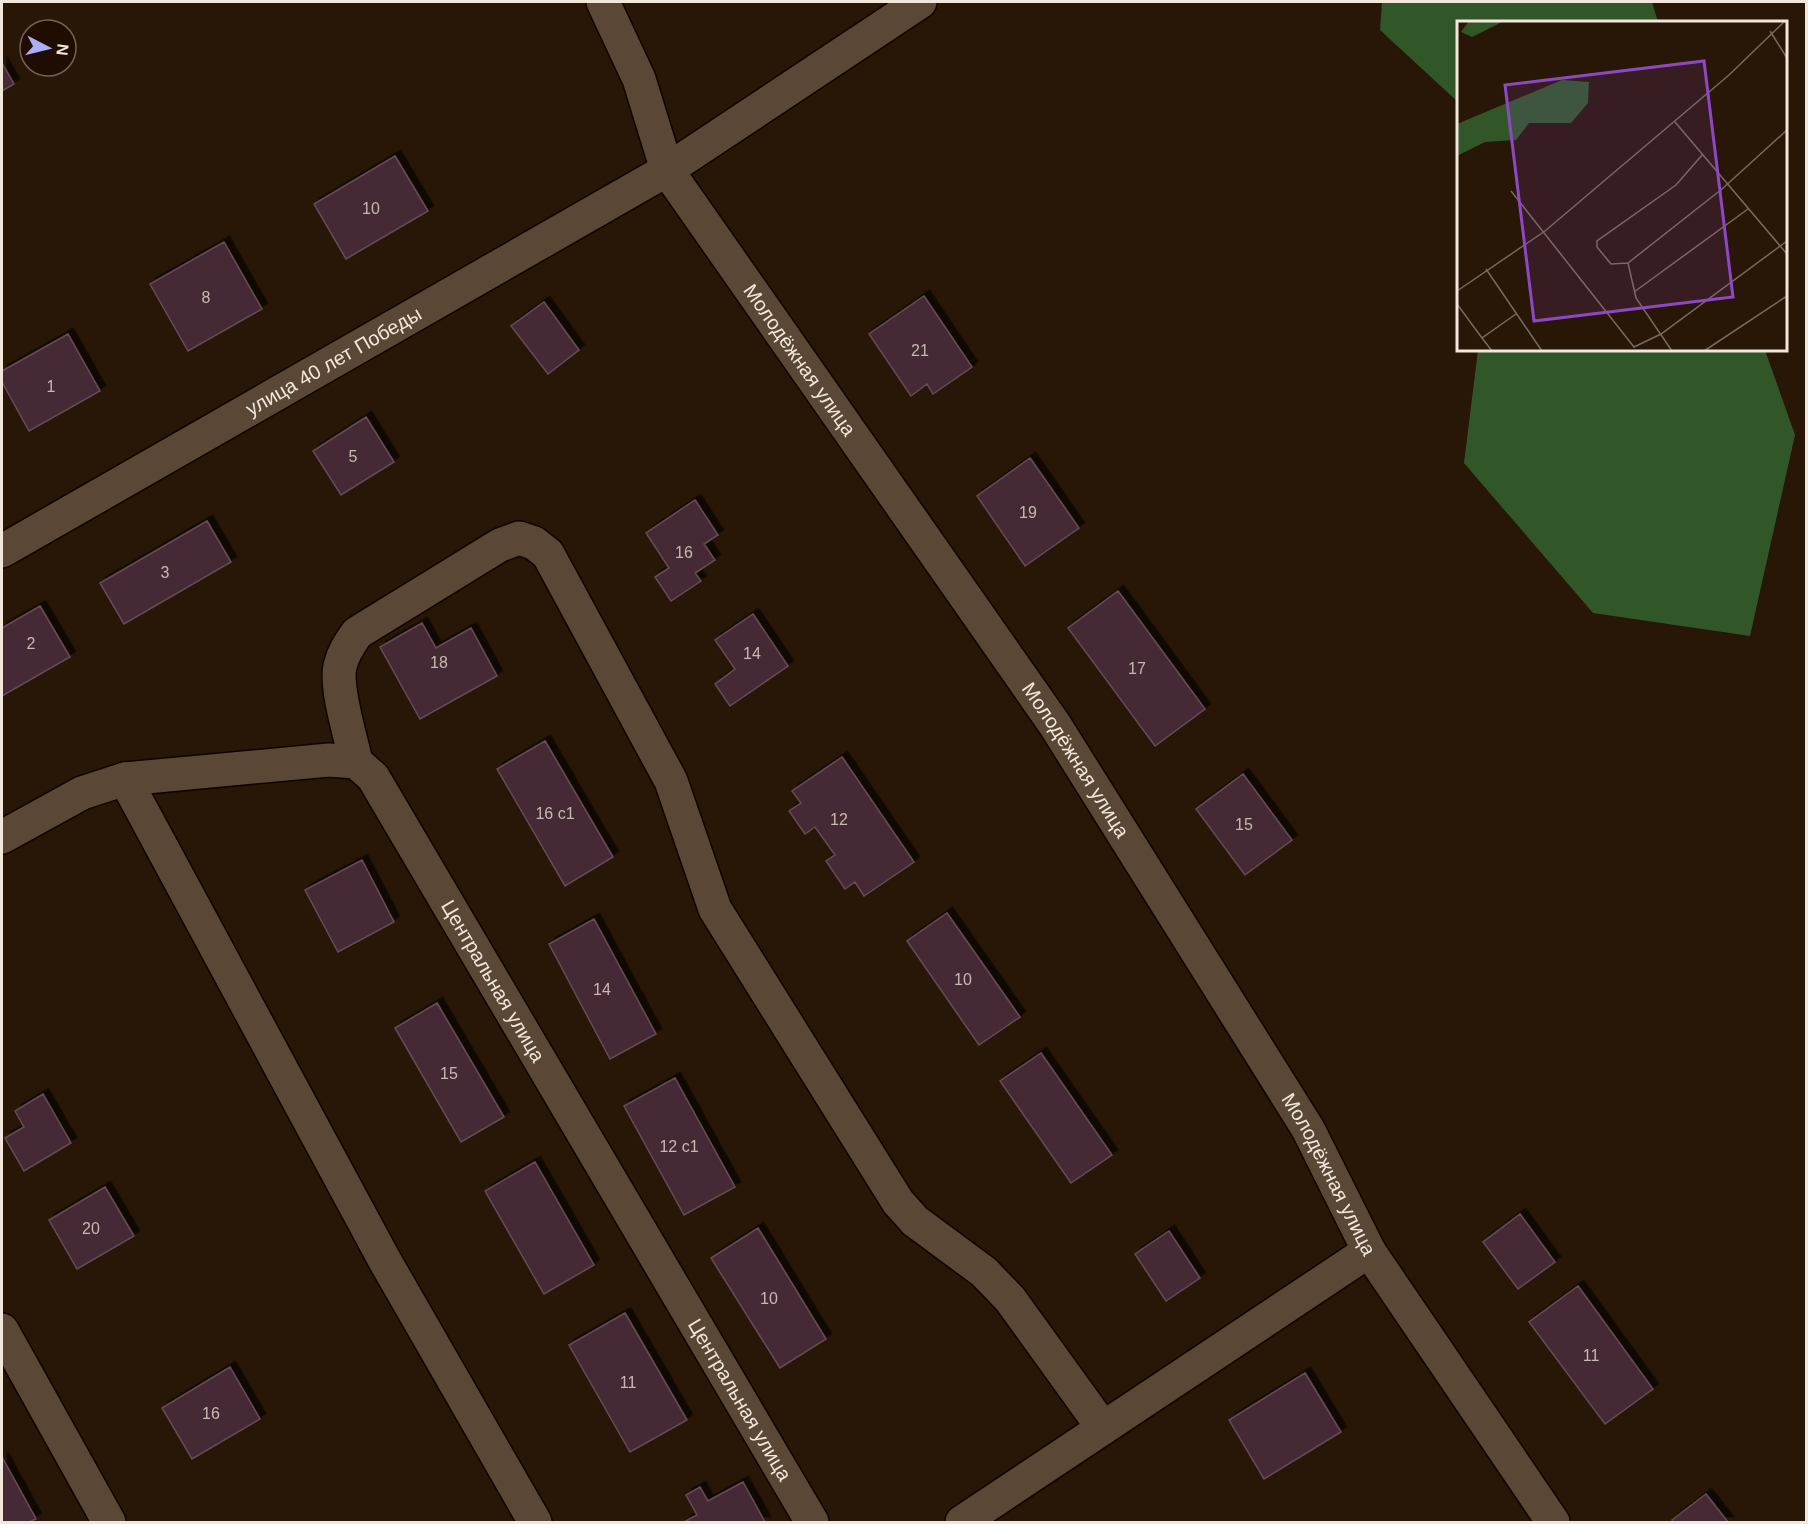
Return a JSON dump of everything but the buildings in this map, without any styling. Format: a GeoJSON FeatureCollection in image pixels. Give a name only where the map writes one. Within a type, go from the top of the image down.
{"type":"FeatureCollection","features":[{"type":"Feature","properties":{"kind":"street","name":"Молодёжная улица"},"geometry":{"type":"LineString","coordinates":[[603,2],[639,79],[667,170],[1055,725],[1308,1129],[1369,1251],[1553,1522]]}},
{"type":"Feature","properties":{"kind":"street","name":"улица 40 лет Победы"},"geometry":{"type":"LineString","coordinates":[[2,551],[667,170],[920,2]]}},
{"type":"Feature","properties":{"kind":"street"},"geometry":{"type":"LineString","coordinates":[[2,837],[82,793],[125,779],[329,760],[356,762],[340,689],[339,669],[345,650],[357,633],[500,545],[519,538],[534,543],[548,554],[671,781],[715,909],[898,1202],[915,1221],[984,1272],[1010,1299],[1103,1428]]}},
{"type":"Feature","properties":{"kind":"street","name":"Центральная улица"},"geometry":{"type":"LineString","coordinates":[[356,762],[373,777],[812,1522]]}},
{"type":"Feature","properties":{"kind":"street"},"geometry":{"type":"LineString","coordinates":[[125,779],[385,1262],[535,1522]]}},
{"type":"Feature","properties":{"kind":"street"},"geometry":{"type":"LineString","coordinates":[[962,1522],[1369,1251]]}},
{"type":"Feature","properties":{"kind":"street"},"geometry":{"type":"LineString","coordinates":[[2,1330],[109,1522]]}},
{"type":"Feature","properties":{"kind":"green space"},"geometry":{"type":"Polygon","coordinates":[[[1382,2],[1652,2],[1658,21],[1457,21],[1457,101],[1380,30],[1382,2]]]}},
{"type":"Feature","properties":{"kind":"green space"},"geometry":{"type":"Polygon","coordinates":[[[1478,351],[1765,351],[1795,435],[1750,636],[1593,613],[1464,463],[1478,351]]]}}]}
